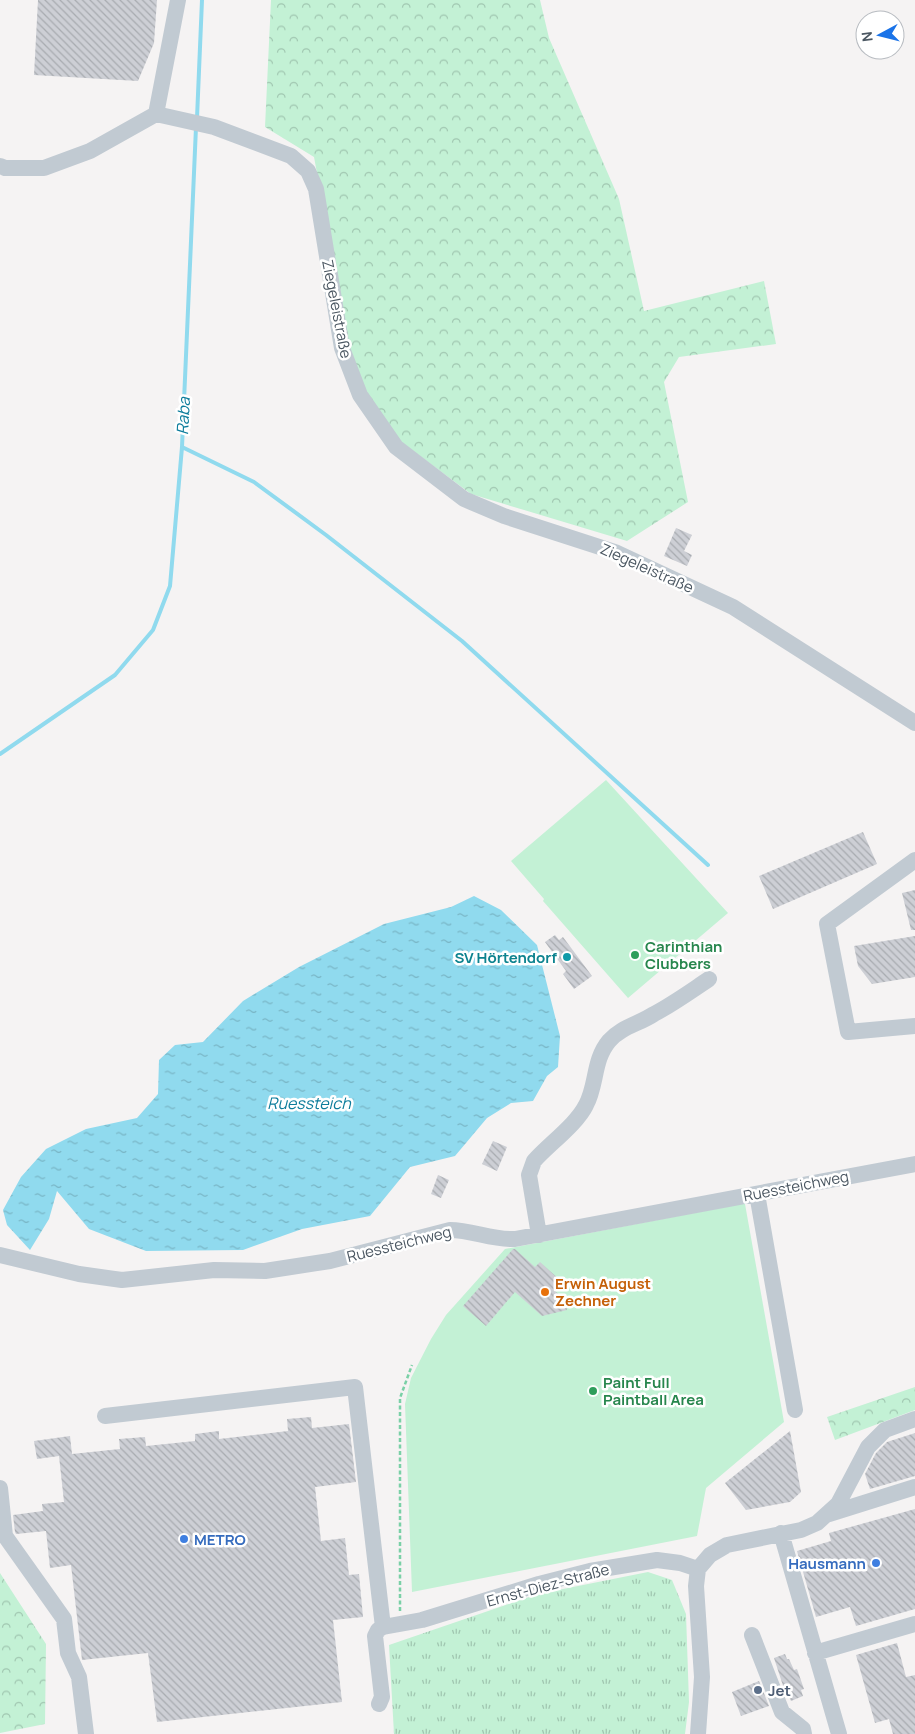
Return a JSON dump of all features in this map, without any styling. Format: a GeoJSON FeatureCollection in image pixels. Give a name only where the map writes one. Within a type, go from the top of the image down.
{"type":"FeatureCollection","features":[{"type":"Feature","properties":{"kind":"street"},"geometry":{"type":"LineString","coordinates":[[0,166],[5,168],[44,168],[90,151],[156,114],[178,0]]}},
{"type":"Feature","properties":{"kind":"street","name":"Ziegeleistraße"},"geometry":{"type":"LineString","coordinates":[[156,114],[214,127],[291,156],[308,171],[316,189],[342,348],[360,395],[396,447],[464,499],[504,516],[615,552],[733,608],[915,723]]}},
{"type":"Feature","properties":{"kind":"street"},"geometry":{"type":"LineString","coordinates":[[915,860],[827,924],[848,1032],[915,1026]]}},
{"type":"Feature","properties":{"kind":"street"},"geometry":{"type":"LineString","coordinates":[[539,1235],[529,1175],[530,1168],[534,1161],[586,1108],[592,1093],[596,1064],[602,1050],[619,1031],[653,1015],[709,979]]}},
{"type":"Feature","properties":{"kind":"street","name":"Ruessteichweg"},"geometry":{"type":"LineString","coordinates":[[0,1255],[78,1274],[122,1280],[214,1270],[265,1271],[330,1261],[450,1230],[462,1230],[505,1240],[915,1164]]}},
{"type":"Feature","properties":{"kind":"street"},"geometry":{"type":"LineString","coordinates":[[757,1194],[795,1410]]}},
{"type":"Feature","properties":{"kind":"street"},"geometry":{"type":"LineString","coordinates":[[105,1416],[355,1387],[383,1627],[378,1630],[375,1636],[382,1697],[379,1704]]}},
{"type":"Feature","properties":{"kind":"street"},"geometry":{"type":"LineString","coordinates":[[698,1734],[702,1677],[696,1586],[698,1569],[710,1555],[727,1544],[801,1530],[817,1524],[838,1504],[868,1448],[885,1430],[915,1419]]}},
{"type":"Feature","properties":{"kind":"street"},"geometry":{"type":"LineString","coordinates":[[829,1514],[915,1487]]}},
{"type":"Feature","properties":{"kind":"street"},"geometry":{"type":"LineString","coordinates":[[0,1488],[5,1536],[64,1619],[68,1653],[79,1677],[86,1734]]}},
{"type":"Feature","properties":{"kind":"street"},"geometry":{"type":"LineString","coordinates":[[781,1533],[839,1734]]}},
{"type":"Feature","properties":{"kind":"street","name":"Ernst-Diez-Straße"},"geometry":{"type":"LineString","coordinates":[[383,1627],[422,1620],[539,1584],[590,1571],[657,1560],[680,1563],[698,1569]]}},
{"type":"Feature","properties":{"kind":"street"},"geometry":{"type":"LineString","coordinates":[[815,1653],[915,1624]]}},
{"type":"Feature","properties":{"kind":"street"},"geometry":{"type":"LineString","coordinates":[[752,1635],[782,1712],[804,1734]]}},
{"type":"Feature","properties":{"kind":"path"},"geometry":{"type":"LineString","coordinates":[[400,1625],[400,1398],[412,1365]]}},
{"type":"Feature","properties":{"kind":"green space"},"geometry":{"type":"Polygon","coordinates":[[[271,0],[540,0],[549,38],[619,199],[644,311],[764,281],[776,344],[679,357],[664,382],[688,502],[627,541],[471,494],[400,441],[370,398],[352,362],[314,157],[265,127],[271,0]]]}},
{"type":"Feature","properties":{"kind":"green space","name":"Carinthian Clubbers"},"geometry":{"type":"Polygon","coordinates":[[[606,780],[728,913],[628,998],[543,901],[544,899],[511,861],[606,780]]]}},
{"type":"Feature","properties":{"kind":"green space","name":"Paint Full Paintball Area"},"geometry":{"type":"Polygon","coordinates":[[[745,1204],[784,1422],[706,1488],[697,1536],[412,1592],[405,1404],[411,1378],[446,1315],[505,1249],[745,1204]]]}},
{"type":"Feature","properties":{"kind":"green space"},"geometry":{"type":"Polygon","coordinates":[[[915,1387],[915,1410],[835,1440],[827,1417],[915,1387]]]}},
{"type":"Feature","properties":{"kind":"green space"},"geometry":{"type":"Polygon","coordinates":[[[648,1572],[672,1580],[686,1614],[689,1702],[685,1734],[394,1734],[389,1645],[538,1594],[648,1572]]]}},
{"type":"Feature","properties":{"kind":"green space"},"geometry":{"type":"Polygon","coordinates":[[[0,1573],[46,1644],[45,1724],[0,1733],[0,1573]]]}},
{"type":"Feature","properties":{"kind":"water","name":"Ruessteich"},"geometry":{"type":"Polygon","coordinates":[[[474,896],[501,910],[537,945],[560,1036],[558,1067],[547,1076],[533,1101],[511,1103],[487,1118],[455,1156],[410,1167],[370,1216],[302,1229],[243,1250],[146,1251],[89,1229],[57,1191],[49,1219],[30,1250],[7,1225],[3,1210],[21,1177],[46,1149],[86,1129],[137,1118],[158,1094],[159,1060],[175,1045],[203,1042],[243,1001],[299,967],[384,924],[451,907],[474,896]]]}},
{"type":"Feature","properties":{"kind":"building"},"geometry":{"type":"Polygon","coordinates":[[[38,0],[157,0],[154,43],[138,81],[34,75],[38,0]]]}},
{"type":"Feature","properties":{"kind":"building"},"geometry":{"type":"Polygon","coordinates":[[[676,528],[692,535],[684,551],[692,555],[687,566],[664,556],[676,528]]]}},
{"type":"Feature","properties":{"kind":"building"},"geometry":{"type":"Polygon","coordinates":[[[863,832],[877,864],[773,909],[759,876],[863,832]]]}},
{"type":"Feature","properties":{"kind":"building"},"geometry":{"type":"Polygon","coordinates":[[[915,890],[915,930],[911,930],[902,893],[915,890]]]}},
{"type":"Feature","properties":{"kind":"building","name":"SV Hörtendorf"},"geometry":{"type":"Polygon","coordinates":[[[555,935],[559,940],[563,937],[592,976],[574,989],[563,974],[566,971],[545,942],[555,935]]]}},
{"type":"Feature","properties":{"kind":"building"},"geometry":{"type":"Polygon","coordinates":[[[915,936],[915,977],[872,984],[858,966],[854,946],[915,936]]]}},
{"type":"Feature","properties":{"kind":"building"},"geometry":{"type":"Polygon","coordinates":[[[493,1141],[507,1147],[497,1171],[482,1164],[493,1141]]]}},
{"type":"Feature","properties":{"kind":"building"},"geometry":{"type":"Polygon","coordinates":[[[438,1175],[449,1180],[441,1198],[431,1194],[438,1175]]]}},
{"type":"Feature","properties":{"kind":"building"},"geometry":{"type":"Polygon","coordinates":[[[513,1249],[535,1267],[540,1262],[561,1281],[559,1283],[561,1284],[555,1291],[565,1300],[567,1310],[542,1316],[515,1292],[486,1326],[463,1306],[513,1249]]]}},
{"type":"Feature","properties":{"kind":"building","name":"METRO"},"geometry":{"type":"Polygon","coordinates":[[[311,1417],[312,1428],[349,1424],[356,1482],[315,1487],[321,1541],[345,1538],[349,1575],[359,1574],[363,1617],[333,1620],[342,1702],[157,1722],[148,1653],[82,1660],[71,1565],[50,1568],[46,1531],[16,1534],[15,1532],[13,1515],[43,1511],[42,1504],[64,1502],[59,1456],[37,1459],[34,1441],[70,1436],[72,1454],[120,1449],[119,1439],[145,1437],[146,1446],[195,1441],[195,1434],[219,1431],[219,1439],[288,1431],[287,1419],[311,1417]]]}},
{"type":"Feature","properties":{"kind":"building"},"geometry":{"type":"Polygon","coordinates":[[[790,1431],[801,1492],[790,1502],[746,1510],[725,1483],[790,1431]]]}},
{"type":"Feature","properties":{"kind":"building"},"geometry":{"type":"Polygon","coordinates":[[[915,1433],[915,1476],[870,1489],[865,1474],[876,1453],[887,1442],[915,1433]]]}},
{"type":"Feature","properties":{"kind":"building","name":"Hausmann"},"geometry":{"type":"Polygon","coordinates":[[[915,1509],[915,1609],[856,1626],[850,1607],[816,1617],[797,1551],[831,1541],[829,1533],[915,1509]]]}},
{"type":"Feature","properties":{"kind":"building"},"geometry":{"type":"Polygon","coordinates":[[[897,1643],[906,1677],[915,1675],[915,1734],[893,1734],[889,1719],[875,1723],[856,1655],[897,1643]]]}},
{"type":"Feature","properties":{"kind":"building"},"geometry":{"type":"Polygon","coordinates":[[[785,1654],[794,1670],[797,1669],[804,1689],[801,1690],[803,1696],[791,1701],[789,1697],[787,1698],[774,1658],[785,1654]]]}},
{"type":"Feature","properties":{"kind":"building"},"geometry":{"type":"Polygon","coordinates":[[[759,1681],[769,1706],[741,1716],[732,1692],[759,1681]]]}},
{"type":"Feature","properties":{"kind":"waterway","name":"Raba"},"geometry":{"type":"LineString","coordinates":[[197,118],[202,0]]}},
{"type":"Feature","properties":{"kind":"waterway","name":"Raba"},"geometry":{"type":"LineString","coordinates":[[0,754],[115,675],[153,630],[170,586],[182,447],[196,127]]}},
{"type":"Feature","properties":{"kind":"waterway"},"geometry":{"type":"LineString","coordinates":[[182,447],[254,482],[326,535],[462,641],[708,865]]}},
{"type":"Feature","properties":{"kind":"place","name":"Carinthian Clubbers"},"geometry":{"type":"Point","coordinates":[635,955]}},
{"type":"Feature","properties":{"kind":"place","name":"SV Hörtendorf"},"geometry":{"type":"Point","coordinates":[567,957]}},
{"type":"Feature","properties":{"kind":"place","name":"Erwin August Zechner"},"geometry":{"type":"Point","coordinates":[545,1292]}},
{"type":"Feature","properties":{"kind":"place","name":"Paint Full Paintball Area"},"geometry":{"type":"Point","coordinates":[593,1391]}},
{"type":"Feature","properties":{"kind":"place","name":"METRO"},"geometry":{"type":"Point","coordinates":[184,1539]}},
{"type":"Feature","properties":{"kind":"place","name":"Hausmann"},"geometry":{"type":"Point","coordinates":[876,1563]}},
{"type":"Feature","properties":{"kind":"place","name":"Jet"},"geometry":{"type":"Point","coordinates":[758,1690]}}]}
